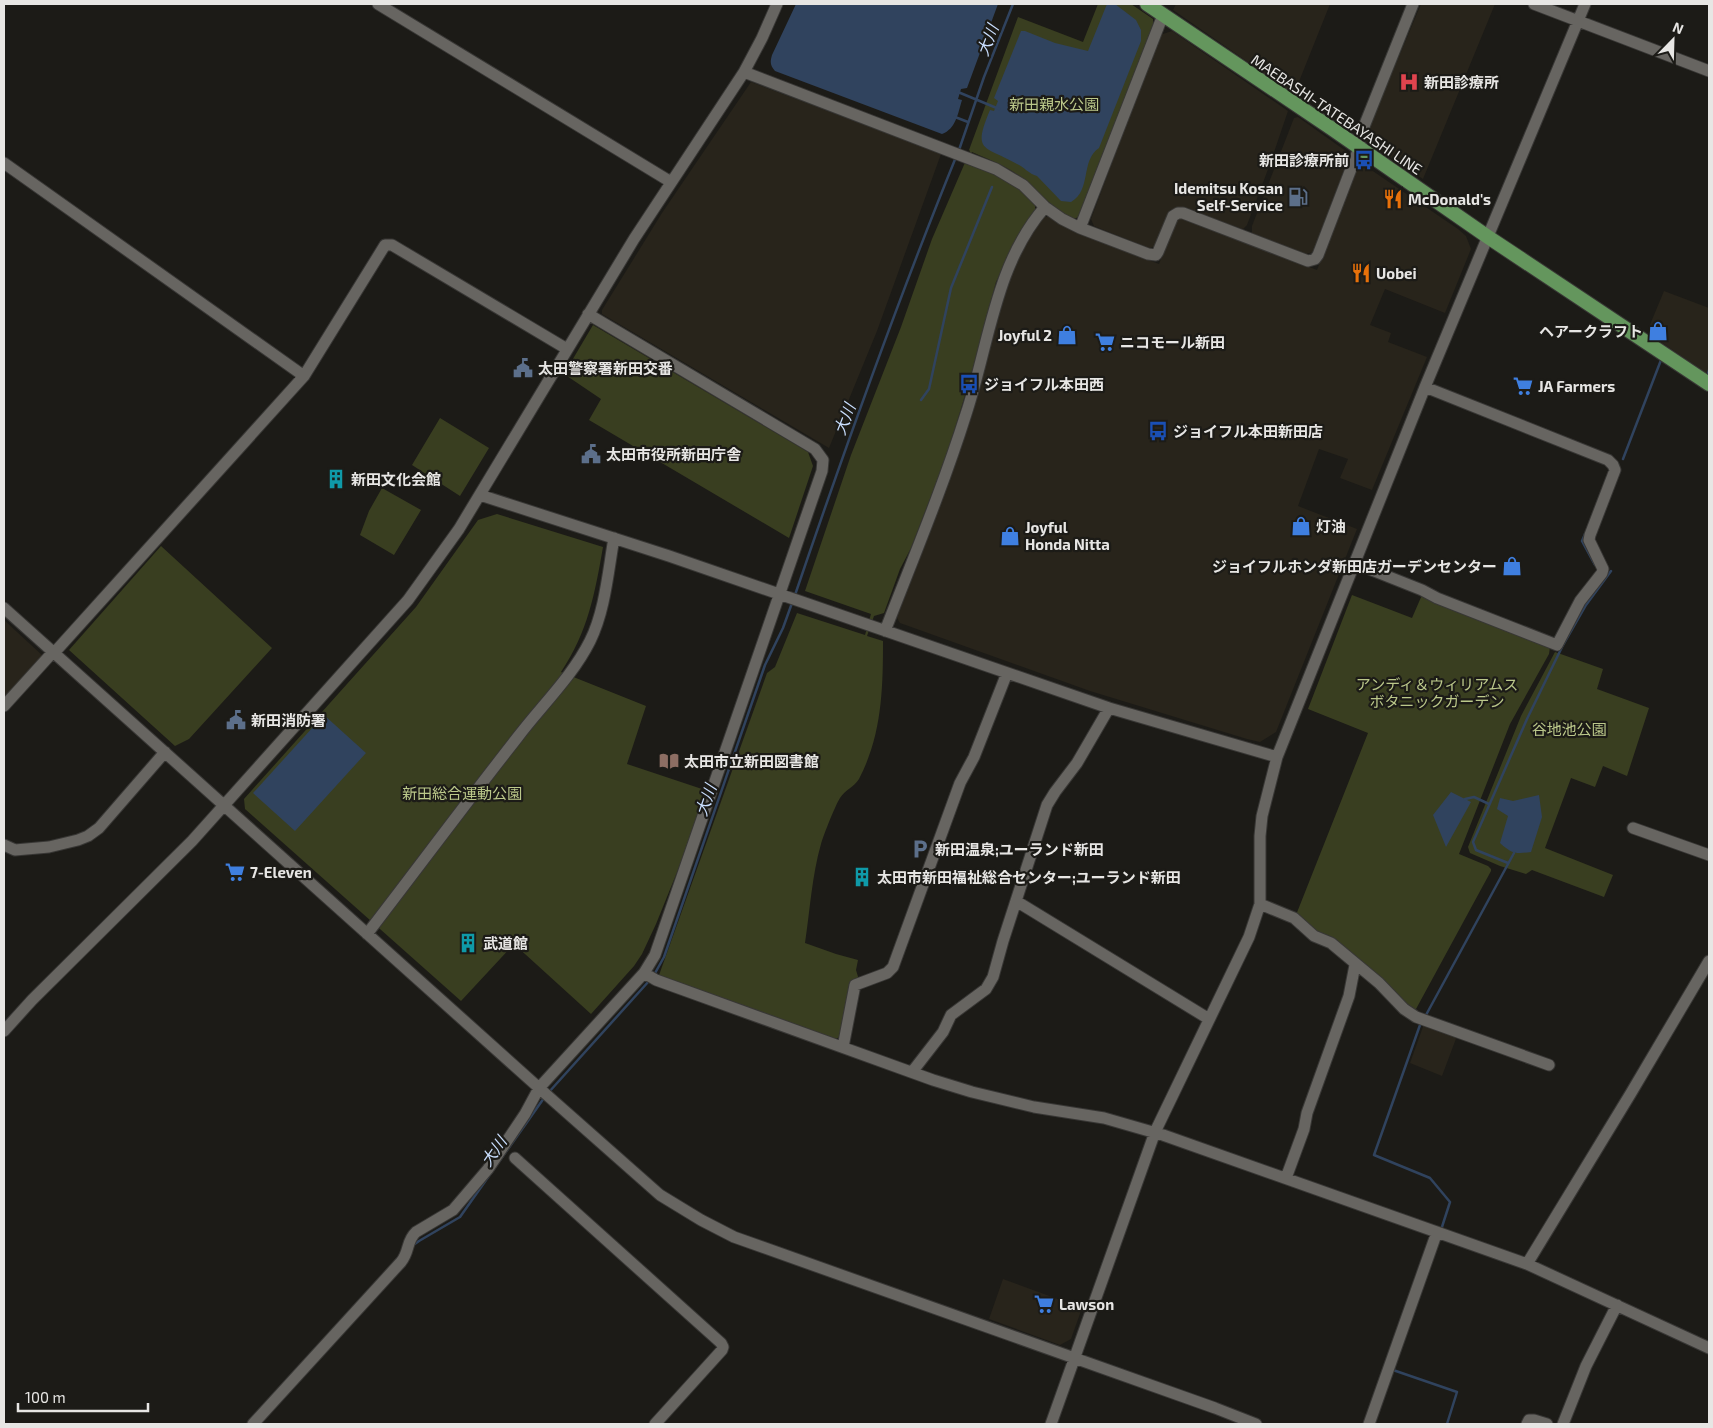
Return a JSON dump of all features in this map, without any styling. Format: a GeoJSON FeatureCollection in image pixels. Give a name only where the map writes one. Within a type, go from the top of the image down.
{"type":"FeatureCollection","features":[{"type":"Feature","properties":{"kind":"main road","name":"MAEBASHI-TATEBAYASHI LINE"},"geometry":{"type":"LineString","coordinates":[[1147,4],[1488,237],[1709,384]]}},
{"type":"Feature","properties":{"kind":"street"},"geometry":{"type":"LineString","coordinates":[[378,4],[671,182]]}},
{"type":"Feature","properties":{"kind":"street"},"geometry":{"type":"LineString","coordinates":[[4,1032],[32,1000],[192,841],[408,600],[439,558],[480,495],[566,349],[634,239],[744,72],[777,4]]}},
{"type":"Feature","properties":{"kind":"street"},"geometry":{"type":"LineString","coordinates":[[744,72],[967,157],[1009,176],[1023,185],[1045,207],[1062,219],[1080,228],[1148,254],[1156,255],[1173,216],[1183,213],[1302,259],[1312,261],[1318,255],[1359,148],[1359,139],[1413,4]]}},
{"type":"Feature","properties":{"kind":"street"},"geometry":{"type":"LineString","coordinates":[[1534,4],[1709,71]]}},
{"type":"Feature","properties":{"kind":"street"},"geometry":{"type":"LineString","coordinates":[[1051,1424],[1154,1132],[1250,937],[1260,904],[1260,836],[1262,816],[1277,757],[1425,388],[1585,4]]}},
{"type":"Feature","properties":{"kind":"street"},"geometry":{"type":"LineString","coordinates":[[1080,228],[1163,15]]}},
{"type":"Feature","properties":{"kind":"street"},"geometry":{"type":"LineString","coordinates":[[4,163],[304,376]]}},
{"type":"Feature","properties":{"kind":"street"},"geometry":{"type":"LineString","coordinates":[[885,631],[929,519],[961,430],[1003,283],[1022,239],[1045,207]]}},
{"type":"Feature","properties":{"kind":"street"},"geometry":{"type":"LineString","coordinates":[[4,706],[304,376],[383,247],[388,244],[392,245],[566,349]]}},
{"type":"Feature","properties":{"kind":"street"},"geometry":{"type":"LineString","coordinates":[[253,1424],[408,1254],[411,1236],[452,1210],[464,1198],[545,1094],[644,973],[655,955],[784,596],[822,471],[823,460],[816,449],[588,314]]}},
{"type":"Feature","properties":{"kind":"street"},"geometry":{"type":"LineString","coordinates":[[1354,563],[1557,645],[1580,601],[1602,573],[1603,569],[1589,540],[1615,470],[1613,465],[1608,460],[1425,388]]}},
{"type":"Feature","properties":{"kind":"street"},"geometry":{"type":"LineString","coordinates":[[480,495],[614,538],[1109,708],[1277,757]]}},
{"type":"Feature","properties":{"kind":"street"},"geometry":{"type":"LineString","coordinates":[[367,934],[584,653],[594,630],[602,603],[614,538]]}},
{"type":"Feature","properties":{"kind":"street"},"geometry":{"type":"LineString","coordinates":[[4,608],[660,1195],[701,1220],[734,1237],[1256,1424]]}},
{"type":"Feature","properties":{"kind":"street"},"geometry":{"type":"LineString","coordinates":[[843,1047],[855,985],[887,973],[893,967],[960,783],[974,757],[1007,673]]}},
{"type":"Feature","properties":{"kind":"street"},"geometry":{"type":"LineString","coordinates":[[912,1072],[943,1032],[951,1015],[986,989],[996,971],[1003,941],[1048,805],[1058,786],[1077,763],[1109,708]]}},
{"type":"Feature","properties":{"kind":"street"},"geometry":{"type":"LineString","coordinates":[[4,844],[15,850],[49,847],[88,836],[99,828],[165,752]]}},
{"type":"Feature","properties":{"kind":"street"},"geometry":{"type":"LineString","coordinates":[[1633,828],[1709,855]]}},
{"type":"Feature","properties":{"kind":"street"},"geometry":{"type":"LineString","coordinates":[[1016,901],[1209,1019]]}},
{"type":"Feature","properties":{"kind":"street"},"geometry":{"type":"LineString","coordinates":[[1260,904],[1294,918],[1314,936],[1330,943],[1379,984],[1404,1010],[1416,1017],[1549,1065]]}},
{"type":"Feature","properties":{"kind":"street"},"geometry":{"type":"LineString","coordinates":[[1527,1264],[1632,1093],[1709,961]]}},
{"type":"Feature","properties":{"kind":"street"},"geometry":{"type":"LineString","coordinates":[[1286,1178],[1349,996],[1356,965]]}},
{"type":"Feature","properties":{"kind":"street"},"geometry":{"type":"LineString","coordinates":[[644,973],[656,980],[972,1092],[1034,1107],[1104,1118],[1154,1132],[1286,1178],[1527,1264],[1709,1348]]}},
{"type":"Feature","properties":{"kind":"street"},"geometry":{"type":"LineString","coordinates":[[515,1158],[722,1343],[722,1350],[655,1424]]}},
{"type":"Feature","properties":{"kind":"street"},"geometry":{"type":"LineString","coordinates":[[1369,1424],[1436,1232]]}},
{"type":"Feature","properties":{"kind":"street"},"geometry":{"type":"LineString","coordinates":[[1562,1424],[1586,1366],[1617,1305]]}},
{"type":"Feature","properties":{"kind":"street"},"geometry":{"type":"LineString","coordinates":[[1527,1424],[1529,1420],[1534,1420],[1547,1424]]}},
{"type":"Feature","properties":{"kind":"shaded area"},"geometry":{"type":"Polygon","coordinates":[[[1176,4],[1330,4],[1294,94],[1173,10],[1176,4]]]}},
{"type":"Feature","properties":{"kind":"shaded area"},"geometry":{"type":"Polygon","coordinates":[[[1421,4],[1495,4],[1423,179],[1364,140],[1421,4]]]}},
{"type":"Feature","properties":{"kind":"shaded area"},"geometry":{"type":"Polygon","coordinates":[[[1172,31],[1288,111],[1247,225],[1243,229],[1179,207],[1170,210],[1156,246],[1149,248],[1094,226],[1091,219],[1160,35],[1172,31]]]}},
{"type":"Feature","properties":{"kind":"shaded area"},"geometry":{"type":"Polygon","coordinates":[[[751,82],[941,154],[877,331],[829,448],[602,314],[602,310],[662,213],[751,82]]]}},
{"type":"Feature","properties":{"kind":"shaded area","name":"Idemitsu Kosan Self-Service"},"geometry":{"type":"Polygon","coordinates":[[[1298,117],[1350,154],[1313,252],[1306,254],[1252,233],[1252,226],[1294,118],[1298,117]]]}},
{"type":"Feature","properties":{"kind":"shaded area"},"geometry":{"type":"Polygon","coordinates":[[[1361,163],[1458,229],[1466,236],[1471,249],[1445,313],[1385,289],[1370,325],[1391,333],[1388,342],[1427,357],[1372,490],[1340,478],[1348,459],[1319,449],[1298,506],[1357,529],[1276,732],[1260,742],[1247,739],[1090,691],[900,623],[897,618],[935,520],[973,413],[989,349],[1009,282],[1021,250],[1042,217],[1050,217],[1075,232],[1159,264],[1176,220],[1182,218],[1317,270],[1358,164],[1361,163]]]}},
{"type":"Feature","properties":{"kind":"shaded area"},"geometry":{"type":"Polygon","coordinates":[[[1664,291],[1709,308],[1708,374],[1649,334],[1649,327],[1664,291]]]}},
{"type":"Feature","properties":{"kind":"shaded area"},"geometry":{"type":"Polygon","coordinates":[[[4,620],[43,656],[4,700],[4,620]]]}},
{"type":"Feature","properties":{"kind":"shaded area"},"geometry":{"type":"Polygon","coordinates":[[[1424,1024],[1457,1036],[1442,1076],[1410,1063],[1424,1024]]]}},
{"type":"Feature","properties":{"kind":"shaded area"},"geometry":{"type":"Polygon","coordinates":[[[1003,1279],[1082,1308],[1071,1339],[1060,1345],[989,1319],[1003,1279]]]}},
{"type":"Feature","properties":{"kind":"green space","name":"新田親水公園"},"geometry":{"type":"Polygon","coordinates":[[[1098,4],[1131,4],[1153,19],[1153,26],[1079,217],[1073,219],[1065,215],[1021,177],[997,163],[972,152],[967,162],[1002,177],[1019,188],[1035,205],[1035,211],[1020,233],[996,282],[947,455],[884,613],[874,616],[867,636],[883,641],[880,712],[877,729],[867,762],[859,779],[840,798],[822,839],[813,880],[805,943],[858,960],[856,970],[859,980],[841,1037],[834,1039],[658,978],[767,673],[775,667],[797,613],[865,635],[871,614],[805,591],[851,455],[901,327],[932,239],[970,151],[1018,17],[1083,42],[1098,4]]]}},
{"type":"Feature","properties":{"kind":"green space"},"geometry":{"type":"Polygon","coordinates":[[[593,325],[808,452],[813,466],[789,538],[589,420],[601,399],[564,374],[593,325]]]}},
{"type":"Feature","properties":{"kind":"green space"},"geometry":{"type":"Polygon","coordinates":[[[440,418],[489,448],[460,496],[412,465],[440,418]]]}},
{"type":"Feature","properties":{"kind":"green space"},"geometry":{"type":"Polygon","coordinates":[[[382,488],[421,510],[394,555],[360,535],[369,511],[382,488]]]}},
{"type":"Feature","properties":{"kind":"green space","name":"新田総合運動公園"},"geometry":{"type":"Polygon","coordinates":[[[497,514],[603,547],[597,580],[584,627],[561,672],[646,706],[627,764],[708,791],[688,845],[642,954],[634,966],[591,1014],[514,944],[461,1001],[245,809],[244,799],[416,607],[478,520],[497,514]]]}},
{"type":"Feature","properties":{"kind":"green space"},"geometry":{"type":"Polygon","coordinates":[[[161,546],[272,648],[189,739],[175,746],[69,650],[161,546]]]}},
{"type":"Feature","properties":{"kind":"green space","name":"アンディ＆ウィリアムス ボタニックガーデン"},"geometry":{"type":"Polygon","coordinates":[[[1352,595],[1412,618],[1422,595],[1550,647],[1549,654],[1510,724],[1459,854],[1488,866],[1491,871],[1416,1009],[1412,1011],[1296,915],[1368,733],[1308,709],[1352,595]]]}},
{"type":"Feature","properties":{"kind":"green space","name":"谷地池公園"},"geometry":{"type":"Polygon","coordinates":[[[1555,652],[1603,669],[1597,689],[1649,708],[1627,776],[1603,766],[1595,787],[1571,778],[1545,848],[1613,875],[1604,897],[1532,870],[1526,874],[1500,866],[1470,853],[1468,847],[1521,716],[1555,652]]]}},
{"type":"Feature","properties":{"kind":"water"},"geometry":{"type":"Polygon","coordinates":[[[796,4],[998,4],[967,88],[961,89],[958,99],[962,100],[956,120],[947,132],[942,134],[775,71],[771,63],[772,55],[796,4]]]}},
{"type":"Feature","properties":{"kind":"water"},"geometry":{"type":"Polygon","coordinates":[[[1107,4],[1115,4],[1136,20],[1141,30],[1141,41],[1099,148],[1090,160],[1082,190],[1071,202],[1061,201],[1037,176],[984,146],[982,134],[990,110],[994,111],[998,101],[994,98],[1021,31],[1055,43],[1088,51],[1107,4]]]}},
{"type":"Feature","properties":{"kind":"water"},"geometry":{"type":"Polygon","coordinates":[[[324,715],[366,753],[295,831],[253,793],[324,715]]]}},
{"type":"Feature","properties":{"kind":"water"},"geometry":{"type":"Polygon","coordinates":[[[1451,792],[1471,802],[1446,847],[1433,815],[1451,792]]]}},
{"type":"Feature","properties":{"kind":"water"},"geometry":{"type":"Polygon","coordinates":[[[1539,795],[1542,817],[1531,852],[1518,853],[1511,851],[1500,843],[1508,816],[1497,809],[1500,798],[1513,801],[1539,795]]]}},
{"type":"Feature","properties":{"kind":"waterway","name":"大川"},"geometry":{"type":"LineString","coordinates":[[959,150],[984,77],[1013,4]]}},
{"type":"Feature","properties":{"kind":"waterway","name":"大川"},"geometry":{"type":"LineString","coordinates":[[958,92],[999,109]]}},
{"type":"Feature","properties":{"kind":"waterway"},"geometry":{"type":"LineString","coordinates":[[955,117],[968,122]]}},
{"type":"Feature","properties":{"kind":"waterway","name":"大川"},"geometry":{"type":"LineString","coordinates":[[795,595],[872,375],[956,157]]}},
{"type":"Feature","properties":{"kind":"waterway"},"geometry":{"type":"LineString","coordinates":[[921,400],[929,389],[951,288],[992,187]]}},
{"type":"Feature","properties":{"kind":"waterway"},"geometry":{"type":"LineString","coordinates":[[1623,459],[1661,360]]}},
{"type":"Feature","properties":{"kind":"waterway"},"geometry":{"type":"LineString","coordinates":[[1708,374],[1709,370]]}},
{"type":"Feature","properties":{"kind":"waterway"},"geometry":{"type":"LineString","coordinates":[[1585,534],[1582,541],[1595,565]]}},
{"type":"Feature","properties":{"kind":"waterway"},"geometry":{"type":"LineString","coordinates":[[1508,863],[1476,850],[1473,842],[1527,719],[1562,647],[1586,605],[1611,571]]}},
{"type":"Feature","properties":{"kind":"waterway","name":"大川"},"geometry":{"type":"LineString","coordinates":[[654,975],[664,957],[765,665],[783,628],[792,603]]}},
{"type":"Feature","properties":{"kind":"waterway"},"geometry":{"type":"LineString","coordinates":[[1465,799],[1474,797],[1489,804]]}},
{"type":"Feature","properties":{"kind":"waterway"},"geometry":{"type":"LineString","coordinates":[[1426,1015],[1514,853]]}},
{"type":"Feature","properties":{"kind":"waterway","name":"大川"},"geometry":{"type":"LineString","coordinates":[[549,1092],[649,981]]}},
{"type":"Feature","properties":{"kind":"waterway"},"geometry":{"type":"LineString","coordinates":[[1420,1025],[1374,1155],[1430,1178],[1450,1202],[1441,1230]]}},
{"type":"Feature","properties":{"kind":"waterway","name":"大川"},"geometry":{"type":"LineString","coordinates":[[412,1246],[460,1217],[544,1098]]}},
{"type":"Feature","properties":{"kind":"waterway"},"geometry":{"type":"LineString","coordinates":[[1394,1368],[1393,1370],[1457,1392],[1447,1424]]}},
{"type":"Feature","properties":{"kind":"place","name":"新田診療所"},"geometry":{"type":"Point","coordinates":[1409,82]}},
{"type":"Feature","properties":{"kind":"place","name":"新田診療所前"},"geometry":{"type":"Point","coordinates":[1364,160]}},
{"type":"Feature","properties":{"kind":"place","name":"Idemitsu Kosan Self-Service"},"geometry":{"type":"Point","coordinates":[1298,197]}},
{"type":"Feature","properties":{"kind":"place","name":"McDonald's"},"geometry":{"type":"Point","coordinates":[1393,199]}},
{"type":"Feature","properties":{"kind":"place","name":"Uobei"},"geometry":{"type":"Point","coordinates":[1361,273]}},
{"type":"Feature","properties":{"kind":"place","name":"ヘアークラフト"},"geometry":{"type":"Point","coordinates":[1658,331]}},
{"type":"Feature","properties":{"kind":"place","name":"Joyful 2"},"geometry":{"type":"Point","coordinates":[1067,335]}},
{"type":"Feature","properties":{"kind":"place","name":"ニコモール新田"},"geometry":{"type":"Point","coordinates":[1105,342]}},
{"type":"Feature","properties":{"kind":"place","name":"太田警察署新田交番"},"geometry":{"type":"Point","coordinates":[523,368]}},
{"type":"Feature","properties":{"kind":"place","name":"ジョイフル本田西"},"geometry":{"type":"Point","coordinates":[969,384]}},
{"type":"Feature","properties":{"kind":"place","name":"JA Farmers"},"geometry":{"type":"Point","coordinates":[1523,386]}},
{"type":"Feature","properties":{"kind":"place","name":"ジョイフル本田新田店"},"geometry":{"type":"Point","coordinates":[1158,431]}},
{"type":"Feature","properties":{"kind":"place","name":"太田市役所新田庁舎"},"geometry":{"type":"Point","coordinates":[591,454]}},
{"type":"Feature","properties":{"kind":"place","name":"新田文化会館"},"geometry":{"type":"Point","coordinates":[336,479]}},
{"type":"Feature","properties":{"kind":"place","name":"灯油"},"geometry":{"type":"Point","coordinates":[1301,526]}},
{"type":"Feature","properties":{"kind":"place","name":"Joyful Honda Nitta"},"geometry":{"type":"Point","coordinates":[1010,536]}},
{"type":"Feature","properties":{"kind":"place","name":"ジョイフルホンダ新田店ガーデンセンター"},"geometry":{"type":"Point","coordinates":[1512,566]}},
{"type":"Feature","properties":{"kind":"place","name":"新田消防署"},"geometry":{"type":"Point","coordinates":[236,720]}},
{"type":"Feature","properties":{"kind":"place","name":"太田市立新田図書館"},"geometry":{"type":"Point","coordinates":[669,761]}},
{"type":"Feature","properties":{"kind":"place","name":"新田温泉;ユーランド新田"},"geometry":{"type":"Point","coordinates":[920,849]}},
{"type":"Feature","properties":{"kind":"place","name":"7-Eleven"},"geometry":{"type":"Point","coordinates":[235,872]}},
{"type":"Feature","properties":{"kind":"place","name":"太田市新田福祉総合センター;ユーランド新田"},"geometry":{"type":"Point","coordinates":[862,877]}},
{"type":"Feature","properties":{"kind":"place","name":"武道館"},"geometry":{"type":"Point","coordinates":[468,943]}},
{"type":"Feature","properties":{"kind":"place","name":"Lawson"},"geometry":{"type":"Point","coordinates":[1044,1304]}}]}
